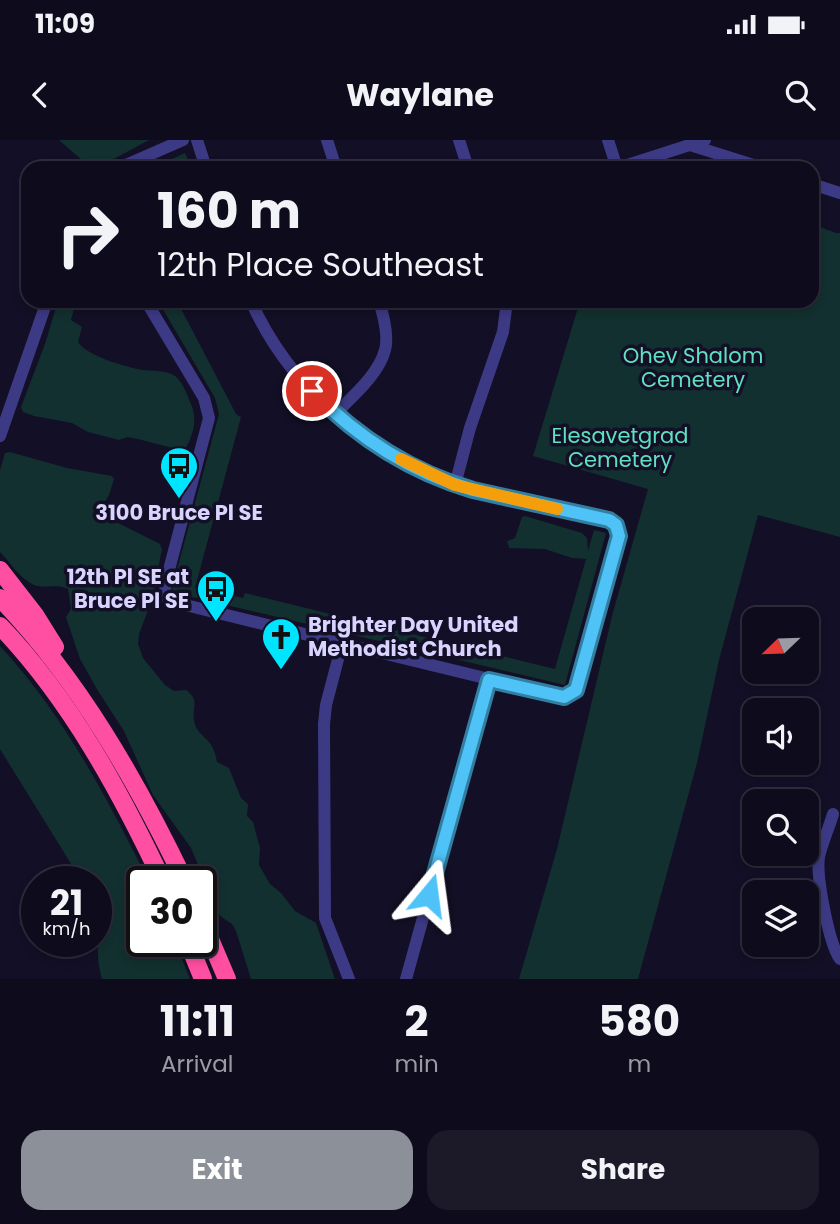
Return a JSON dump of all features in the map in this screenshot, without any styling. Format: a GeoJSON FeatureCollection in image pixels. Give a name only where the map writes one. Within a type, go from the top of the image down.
{"type":"FeatureCollection","features":[{"type":"Feature","properties":{"kind":"highway"},"geometry":{"type":"LineString","coordinates":[[0,570],[44,629],[139,793],[177,866]]}},
{"type":"Feature","properties":{"kind":"highway"},"geometry":{"type":"LineString","coordinates":[[0,598],[47,649],[83,699]]}},
{"type":"Feature","properties":{"kind":"highway"},"geometry":{"type":"LineString","coordinates":[[0,626],[32,662],[81,731],[155,866]]}},
{"type":"Feature","properties":{"kind":"highway"},"geometry":{"type":"LineString","coordinates":[[217,956],[227,979]]}},
{"type":"Feature","properties":{"kind":"highway"},"geometry":{"type":"LineString","coordinates":[[194,957],[203,979]]}},
{"type":"Feature","properties":{"kind":"street"},"geometry":{"type":"LineString","coordinates":[[135,161],[183,140]]}},
{"type":"Feature","properties":{"kind":"street"},"geometry":{"type":"LineString","coordinates":[[197,140],[204,161]]}},
{"type":"Feature","properties":{"kind":"street"},"geometry":{"type":"LineString","coordinates":[[327,140],[334,161]]}},
{"type":"Feature","properties":{"kind":"street"},"geometry":{"type":"LineString","coordinates":[[459,140],[466,161]]}},
{"type":"Feature","properties":{"kind":"street"},"geometry":{"type":"LineString","coordinates":[[608,140],[616,161]]}},
{"type":"Feature","properties":{"kind":"street"},"geometry":{"type":"LineString","coordinates":[[640,161],[705,140]]}},
{"type":"Feature","properties":{"kind":"street"},"geometry":{"type":"LineString","coordinates":[[690,145],[741,161]]}},
{"type":"Feature","properties":{"kind":"street"},"geometry":{"type":"LineString","coordinates":[[819,186],[840,192]]}},
{"type":"Feature","properties":{"kind":"street"},"geometry":{"type":"LineString","coordinates":[[0,436],[45,308]]}},
{"type":"Feature","properties":{"kind":"street"},"geometry":{"type":"LineString","coordinates":[[150,308],[204,398],[209,418],[164,595],[173,602],[342,644],[559,696],[571,695],[578,686],[607,581],[619,536],[617,528],[609,520],[511,500],[455,485],[390,453],[335,414],[288,362],[267,333],[254,308]]}},
{"type":"Feature","properties":{"kind":"street"},"geometry":{"type":"LineString","coordinates":[[335,414],[370,379],[386,349],[381,308]]}},
{"type":"Feature","properties":{"kind":"street"},"geometry":{"type":"LineString","coordinates":[[455,485],[470,428],[503,332],[506,308]]}},
{"type":"Feature","properties":{"kind":"street"},"geometry":{"type":"LineString","coordinates":[[342,644],[324,724],[325,918],[349,979]]}},
{"type":"Feature","properties":{"kind":"street"},"geometry":{"type":"LineString","coordinates":[[406,979],[489,680]]}},
{"type":"Feature","properties":{"kind":"street"},"geometry":{"type":"LineString","coordinates":[[833,814],[819,859],[822,895],[829,929],[840,959]]}},
{"type":"Feature","properties":{"kind":"green space"},"geometry":{"type":"Polygon","coordinates":[[[59,140],[149,140],[110,161],[83,161],[59,140]]]}},
{"type":"Feature","properties":{"kind":"green space"},"geometry":{"type":"Polygon","coordinates":[[[185,153],[189,161],[167,161],[185,153]]]}},
{"type":"Feature","properties":{"kind":"green space"},"geometry":{"type":"Polygon","coordinates":[[[819,227],[840,233],[840,537],[758,515],[719,660],[697,763],[638,979],[519,979],[557,849],[612,616],[648,489],[533,456],[578,308],[819,308],[819,227]]]}},
{"type":"Feature","properties":{"kind":"green space"},"geometry":{"type":"Polygon","coordinates":[[[56,308],[74,308],[71,320],[82,327],[78,342],[89,352],[117,364],[175,376],[183,385],[194,416],[192,434],[184,451],[127,437],[119,440],[88,432],[72,423],[23,412],[21,407],[56,308]]]}},
{"type":"Feature","properties":{"kind":"green space"},"geometry":{"type":"Polygon","coordinates":[[[162,308],[181,308],[236,414],[241,417],[195,588],[243,598],[245,593],[555,669],[586,559],[572,558],[545,549],[509,548],[507,541],[515,538],[522,517],[525,516],[582,533],[587,538],[588,551],[594,530],[606,533],[565,685],[171,592],[219,414],[215,398],[162,308]]]}},
{"type":"Feature","properties":{"kind":"green space"},"geometry":{"type":"Polygon","coordinates":[[[5,453],[112,476],[114,479],[109,495],[102,507],[104,516],[160,544],[162,549],[152,600],[139,634],[138,644],[143,658],[165,685],[174,691],[186,690],[193,697],[196,727],[211,744],[217,762],[229,768],[241,798],[248,804],[247,816],[253,822],[260,848],[259,865],[270,884],[295,911],[316,923],[335,979],[251,979],[236,931],[232,924],[220,916],[217,909],[217,866],[199,866],[191,848],[153,795],[124,731],[80,659],[66,617],[71,609],[68,589],[34,585],[20,575],[0,552],[0,470],[5,453]]]}},
{"type":"Feature","properties":{"kind":"green space"},"geometry":{"type":"Polygon","coordinates":[[[0,646],[44,699],[82,757],[141,866],[126,866],[126,957],[181,957],[190,979],[102,979],[98,957],[112,957],[112,866],[72,866],[0,749],[0,646]]]}},
{"type":"Feature","properties":{"kind":"slow traffic"},"geometry":{"type":"LineString","coordinates":[[401,459],[455,485],[557,509]]}},
{"type":"Feature","properties":{"kind":"place","name":"3100 Bruce Pl SE"},"geometry":{"type":"Point","coordinates":[179,500]}},
{"type":"Feature","properties":{"kind":"place","name":"12th Pl SE at Bruce Pl SE"},"geometry":{"type":"Point","coordinates":[216,623]}},
{"type":"Feature","properties":{"kind":"place","name":"Brighter Day United Methodist Church"},"geometry":{"type":"Point","coordinates":[281,671]}},
{"type":"Feature","properties":{"kind":"route"},"geometry":{"type":"LineString","coordinates":[[312,391],[354,430],[406,462],[455,485],[511,500],[609,520],[616,525],[619,536],[576,690],[564,697],[489,680],[429,895]]}},
{"type":"Feature","properties":{"kind":"park label","name":"Ohev Shalom Cemetery"},"geometry":{"type":"Point","coordinates":[693,368]}},
{"type":"Feature","properties":{"kind":"park label","name":"Elesavetgrad Cemetery"},"geometry":{"type":"Point","coordinates":[620,448]}}]}
